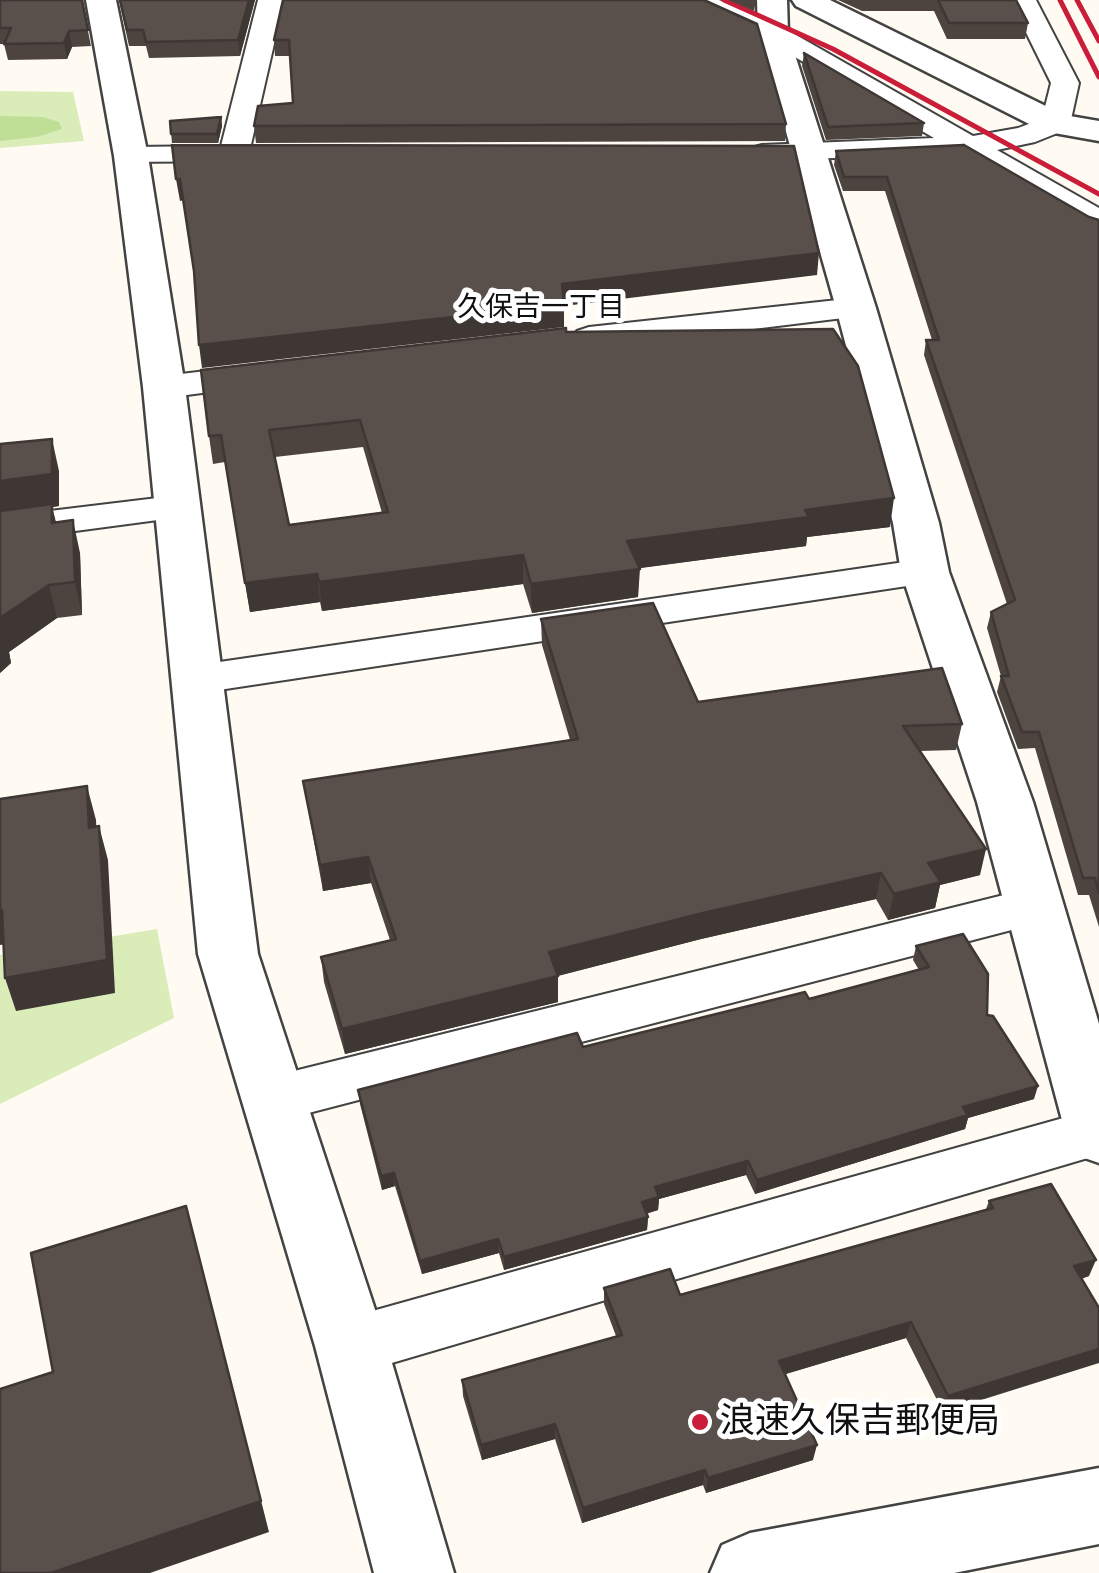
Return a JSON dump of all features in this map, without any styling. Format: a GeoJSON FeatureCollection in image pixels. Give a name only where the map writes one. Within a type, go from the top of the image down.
{"type":"FeatureCollection","features":[{"type":"Feature","properties":{"kind":"street"},"geometry":{"type":"LineString","coordinates":[[101,0],[132,156],[164,387],[174,508],[199,680],[228,954],[351,1346],[414,1573]]}},
{"type":"Feature","properties":{"kind":"street"},"geometry":{"type":"LineString","coordinates":[[234,156],[271,0]]}},
{"type":"Feature","properties":{"kind":"street"},"geometry":{"type":"LineString","coordinates":[[698,0],[773,16],[966,146],[1099,220]]}},
{"type":"Feature","properties":{"kind":"street"},"geometry":{"type":"LineString","coordinates":[[807,0],[1055,124],[1099,130]]}},
{"type":"Feature","properties":{"kind":"street"},"geometry":{"type":"LineString","coordinates":[[1023,0],[1065,82],[1055,124]]}},
{"type":"Feature","properties":{"kind":"street"},"geometry":{"type":"LineString","coordinates":[[351,1346],[1098,1133],[1005,802],[925,572],[916,522],[773,16]]}},
{"type":"Feature","properties":{"kind":"street"},"geometry":{"type":"LineString","coordinates":[[732,154],[966,146],[1025,136],[1055,124]]}},
{"type":"Feature","properties":{"kind":"street"},"geometry":{"type":"LineString","coordinates":[[132,156],[272,155]]}},
{"type":"Feature","properties":{"kind":"street"},"geometry":{"type":"LineString","coordinates":[[546,343],[856,308]]}},
{"type":"Feature","properties":{"kind":"street"},"geometry":{"type":"LineString","coordinates":[[164,387],[298,371]]}},
{"type":"Feature","properties":{"kind":"street"},"geometry":{"type":"LineString","coordinates":[[0,529],[174,508]]}},
{"type":"Feature","properties":{"kind":"street"},"geometry":{"type":"LineString","coordinates":[[199,680],[925,572]]}},
{"type":"Feature","properties":{"kind":"street"},"geometry":{"type":"LineString","coordinates":[[274,1100],[1032,907]]}},
{"type":"Feature","properties":{"kind":"street"},"geometry":{"type":"LineString","coordinates":[[750,1573],[1099,1506]]}},
{"type":"Feature","properties":{"kind":"green space"},"geometry":{"type":"Polygon","coordinates":[[[0,91],[73,92],[84,141],[0,148],[0,91]]]}},
{"type":"Feature","properties":{"kind":"green space"},"geometry":{"type":"Polygon","coordinates":[[[0,116],[43,117],[59,122],[62,129],[37,137],[0,141],[0,116]]]}},
{"type":"Feature","properties":{"kind":"green space"},"geometry":{"type":"Polygon","coordinates":[[[157,929],[174,1018],[0,1104],[0,955],[157,929]]]}},
{"type":"Feature","properties":{"kind":"building"},"geometry":{"type":"Polygon","coordinates":[[[0,0],[82,0],[88,30],[69,31],[64,43],[4,44],[11,28],[0,28],[0,0]]]}},
{"type":"Feature","properties":{"kind":"building"},"geometry":{"type":"Polygon","coordinates":[[[120,0],[249,0],[238,40],[146,42],[143,30],[127,30],[120,0]]]}},
{"type":"Feature","properties":{"kind":"building"},"geometry":{"type":"Polygon","coordinates":[[[283,0],[704,0],[757,24],[786,124],[254,126],[258,106],[293,103],[289,40],[274,40],[283,0]]]}},
{"type":"Feature","properties":{"kind":"building"},"geometry":{"type":"Polygon","coordinates":[[[938,0],[1016,0],[1028,23],[949,23],[938,0]]]}},
{"type":"Feature","properties":{"kind":"building"},"geometry":{"type":"Polygon","coordinates":[[[804,53],[924,123],[828,127],[804,53]]]}},
{"type":"Feature","properties":{"kind":"building"},"geometry":{"type":"Polygon","coordinates":[[[221,117],[217,134],[171,134],[170,121],[221,117]]]}},
{"type":"Feature","properties":{"kind":"building"},"geometry":{"type":"Polygon","coordinates":[[[172,145],[794,146],[819,253],[562,284],[564,305],[199,345],[194,271],[172,145]]]}},
{"type":"Feature","properties":{"kind":"building"},"geometry":{"type":"Polygon","coordinates":[[[964,145],[1099,220],[1099,893],[1095,878],[1083,878],[1039,732],[1022,732],[1001,676],[1009,676],[991,612],[1015,600],[926,340],[939,340],[887,177],[844,177],[836,151],[964,145]]]}},
{"type":"Feature","properties":{"kind":"building"},"geometry":{"type":"Polygon","coordinates":[[[566,328],[566,332],[833,329],[858,366],[894,498],[805,510],[809,517],[627,541],[640,569],[531,584],[523,555],[319,582],[317,574],[245,583],[221,435],[209,436],[201,370],[566,328]],[[360,420],[269,430],[289,525],[388,512],[360,420]]]}},
{"type":"Feature","properties":{"kind":"building"},"geometry":{"type":"Polygon","coordinates":[[[52,439],[52,474],[0,481],[0,444],[52,439]]]}},
{"type":"Feature","properties":{"kind":"building"},"geometry":{"type":"Polygon","coordinates":[[[52,504],[52,523],[73,520],[75,582],[49,585],[0,618],[0,511],[52,504]]]}},
{"type":"Feature","properties":{"kind":"building"},"geometry":{"type":"Polygon","coordinates":[[[653,603],[698,702],[942,668],[962,724],[903,726],[986,849],[928,863],[941,882],[894,894],[881,873],[703,913],[549,952],[558,976],[342,1029],[321,957],[396,939],[368,857],[320,865],[303,781],[578,739],[541,619],[653,603]]]}},
{"type":"Feature","properties":{"kind":"building"},"geometry":{"type":"Polygon","coordinates":[[[87,786],[89,828],[99,826],[107,960],[5,978],[0,910],[0,799],[87,786]]]}},
{"type":"Feature","properties":{"kind":"building"},"geometry":{"type":"Polygon","coordinates":[[[963,934],[988,974],[987,1015],[993,1016],[1038,1086],[963,1107],[968,1115],[757,1180],[748,1161],[655,1187],[659,1197],[642,1202],[648,1217],[504,1257],[498,1239],[420,1261],[394,1173],[381,1176],[358,1090],[577,1033],[583,1047],[805,992],[809,999],[929,967],[916,946],[963,934]]]}},
{"type":"Feature","properties":{"kind":"building"},"geometry":{"type":"Polygon","coordinates":[[[1051,1184],[1096,1260],[1074,1266],[1099,1308],[1099,1349],[948,1396],[911,1322],[779,1361],[817,1445],[708,1478],[705,1470],[583,1508],[555,1424],[481,1445],[462,1380],[622,1335],[604,1288],[670,1269],[680,1295],[993,1208],[989,1201],[1051,1184]]]}},
{"type":"Feature","properties":{"kind":"building"},"geometry":{"type":"Polygon","coordinates":[[[186,1206],[261,1501],[51,1573],[0,1573],[0,1389],[53,1372],[31,1253],[186,1206]]]}},
{"type":"Feature","properties":{"kind":"railway"},"geometry":{"type":"LineString","coordinates":[[724,0],[833,49],[1099,194]]}},
{"type":"Feature","properties":{"kind":"railway"},"geometry":{"type":"LineString","coordinates":[[1060,0],[1099,77]]}},
{"type":"Feature","properties":{"kind":"railway"},"geometry":{"type":"LineString","coordinates":[[1077,0],[1099,41]]}},
{"type":"Feature","properties":{"kind":"place","name":"浪速久保吉郵便局"},"geometry":{"type":"Point","coordinates":[700,1422]}},
{"type":"Feature","properties":{"kind":"district","name":"久保吉一丁目"},"geometry":{"type":"Point","coordinates":[541,308]}}]}
